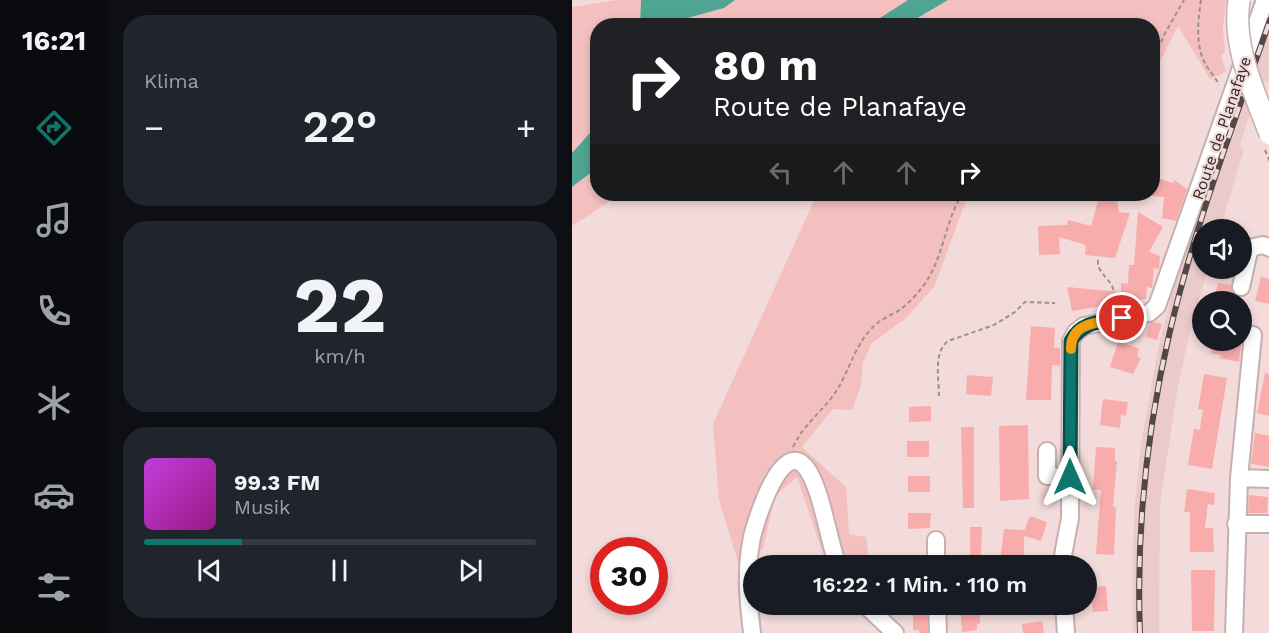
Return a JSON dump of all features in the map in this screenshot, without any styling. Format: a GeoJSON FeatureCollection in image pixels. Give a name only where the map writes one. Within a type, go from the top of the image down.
{"type":"FeatureCollection","features":[{"type":"Feature","properties":{"kind":"main road"},"geometry":{"type":"LineString","coordinates":[[1239,0],[1237,20],[1245,67],[1270,134]]}},
{"type":"Feature","properties":{"kind":"street","name":"Route de Planafaye"},"geometry":{"type":"LineString","coordinates":[[1063,555],[1070,518],[1071,341],[1076,332],[1084,326],[1149,313],[1162,298],[1265,0]]}},
{"type":"Feature","properties":{"kind":"street"},"geometry":{"type":"LineString","coordinates":[[1241,287],[1249,251],[1263,245],[1270,248]]}},
{"type":"Feature","properties":{"kind":"street"},"geometry":{"type":"LineString","coordinates":[[1234,633],[1238,478],[1253,335]]}},
{"type":"Feature","properties":{"kind":"street"},"geometry":{"type":"LineString","coordinates":[[1047,451],[1047,476],[1070,477]]}},
{"type":"Feature","properties":{"kind":"street"},"geometry":{"type":"LineString","coordinates":[[752,633],[748,574],[752,537],[761,508],[776,474],[789,461],[799,462],[806,468],[813,482],[835,555]]}},
{"type":"Feature","properties":{"kind":"street"},"geometry":{"type":"LineString","coordinates":[[1238,478],[1270,479]]}},
{"type":"Feature","properties":{"kind":"street"},"geometry":{"type":"LineString","coordinates":[[1236,524],[1270,524]]}},
{"type":"Feature","properties":{"kind":"street"},"geometry":{"type":"LineString","coordinates":[[936,540],[936,555]]}},
{"type":"Feature","properties":{"kind":"street"},"geometry":{"type":"LineString","coordinates":[[876,615],[895,633]]}},
{"type":"Feature","properties":{"kind":"street"},"geometry":{"type":"LineString","coordinates":[[937,615],[938,633]]}},
{"type":"Feature","properties":{"kind":"street"},"geometry":{"type":"LineString","coordinates":[[1065,615],[1066,633]]}},
{"type":"Feature","properties":{"kind":"path"},"geometry":{"type":"LineString","coordinates":[[1160,44],[1184,0]]}},
{"type":"Feature","properties":{"kind":"path"},"geometry":{"type":"LineString","coordinates":[[1201,0],[1200,50],[1205,64],[1217,80],[1229,105]]}},
{"type":"Feature","properties":{"kind":"path"},"geometry":{"type":"LineString","coordinates":[[793,462],[793,447],[801,432],[833,396],[848,370],[856,348],[875,326],[904,307],[928,280],[941,253],[949,222],[959,201]]}},
{"type":"Feature","properties":{"kind":"path"},"geometry":{"type":"LineString","coordinates":[[1098,260],[1098,268],[1112,284],[1114,290],[1112,305],[1114,309],[1121,311],[1122,318]]}},
{"type":"Feature","properties":{"kind":"path"},"geometry":{"type":"LineString","coordinates":[[940,396],[939,357],[943,345],[948,341],[994,325],[1015,312],[1025,302],[1055,303]]}},
{"type":"Feature","properties":{"kind":"shaded area"},"geometry":{"type":"Polygon","coordinates":[[[617,0],[641,0],[640,18],[590,18],[590,133],[572,153],[572,7],[617,0]]]}},
{"type":"Feature","properties":{"kind":"shaded area"},"geometry":{"type":"Polygon","coordinates":[[[641,0],[735,0],[724,8],[688,18],[640,18],[641,0]]]}},
{"type":"Feature","properties":{"kind":"shaded area"},"geometry":{"type":"Polygon","coordinates":[[[735,0],[908,0],[880,18],[688,18],[724,8],[735,0]]]}},
{"type":"Feature","properties":{"kind":"shaded area"},"geometry":{"type":"Polygon","coordinates":[[[908,0],[948,0],[918,18],[880,18],[908,0]]]}},
{"type":"Feature","properties":{"kind":"shaded area"},"geometry":{"type":"Polygon","coordinates":[[[948,0],[1226,0],[1223,27],[1225,52],[1221,56],[1226,72],[1210,79],[1178,26],[1160,61],[1160,18],[919,18],[948,0]]]}},
{"type":"Feature","properties":{"kind":"shaded area"},"geometry":{"type":"Polygon","coordinates":[[[1269,1],[1269,81],[1260,83],[1240,144],[1243,153],[1223,219],[1194,219],[1269,1]]]}},
{"type":"Feature","properties":{"kind":"shaded area"},"geometry":{"type":"Polygon","coordinates":[[[590,133],[590,173],[572,187],[572,153],[590,133]]]}},
{"type":"Feature","properties":{"kind":"shaded area"},"geometry":{"type":"Polygon","coordinates":[[[590,173],[590,201],[610,201],[572,226],[572,187],[590,173]]]}},
{"type":"Feature","properties":{"kind":"shaded area"},"geometry":{"type":"Polygon","coordinates":[[[814,201],[966,201],[934,287],[906,318],[872,343],[863,362],[861,386],[852,410],[833,409],[802,447],[846,487],[849,534],[866,537],[869,555],[825,555],[822,551],[797,477],[775,496],[763,549],[754,555],[743,555],[743,562],[739,565],[719,500],[713,424],[814,201]]]}},
{"type":"Feature","properties":{"kind":"shaded area"},"geometry":{"type":"Polygon","coordinates":[[[1192,227],[1192,279],[1205,279],[1201,291],[1192,291],[1192,323],[1177,392],[1160,504],[1159,633],[1133,633],[1135,501],[1141,445],[1158,349],[1192,227]]]}},
{"type":"Feature","properties":{"kind":"building"},"geometry":{"type":"Polygon","coordinates":[[[1160,179],[1173,183],[1174,180],[1187,189],[1176,221],[1162,218],[1164,197],[1160,197],[1160,179]]]}},
{"type":"Feature","properties":{"kind":"building"},"geometry":{"type":"Polygon","coordinates":[[[1098,201],[1117,201],[1119,212],[1130,213],[1115,258],[1085,255],[1086,245],[1059,237],[1060,254],[1039,255],[1038,226],[1067,225],[1068,220],[1091,226],[1098,201]]]}},
{"type":"Feature","properties":{"kind":"building"},"geometry":{"type":"Polygon","coordinates":[[[1138,212],[1163,227],[1149,252],[1160,256],[1159,269],[1154,268],[1152,288],[1147,287],[1146,299],[1072,311],[1067,287],[1121,292],[1121,283],[1128,284],[1129,265],[1134,265],[1138,212]]]}},
{"type":"Feature","properties":{"kind":"building"},"geometry":{"type":"Polygon","coordinates":[[[1261,277],[1270,279],[1270,304],[1255,301],[1261,277]]]}},
{"type":"Feature","properties":{"kind":"building"},"geometry":{"type":"Polygon","coordinates":[[[1218,283],[1231,285],[1233,291],[1216,291],[1218,283]]]}},
{"type":"Feature","properties":{"kind":"building"},"geometry":{"type":"Polygon","coordinates":[[[1150,323],[1162,324],[1157,340],[1146,337],[1150,323]]]}},
{"type":"Feature","properties":{"kind":"building"},"geometry":{"type":"Polygon","coordinates":[[[1031,326],[1055,328],[1054,348],[1060,348],[1060,366],[1052,365],[1051,400],[1026,400],[1031,326]]]}},
{"type":"Feature","properties":{"kind":"building"},"geometry":{"type":"Polygon","coordinates":[[[1118,342],[1139,348],[1137,357],[1141,358],[1133,374],[1110,367],[1118,342]]]}},
{"type":"Feature","properties":{"kind":"building"},"geometry":{"type":"Polygon","coordinates":[[[1211,351],[1240,351],[1239,362],[1220,358],[1221,355],[1211,353],[1211,351]]]}},
{"type":"Feature","properties":{"kind":"building"},"geometry":{"type":"Polygon","coordinates":[[[1265,373],[1270,374],[1270,416],[1257,413],[1265,373]]]}},
{"type":"Feature","properties":{"kind":"building"},"geometry":{"type":"Polygon","coordinates":[[[1204,374],[1227,378],[1212,469],[1188,465],[1194,429],[1200,430],[1203,410],[1198,409],[1204,374]]]}},
{"type":"Feature","properties":{"kind":"building"},"geometry":{"type":"Polygon","coordinates":[[[967,375],[993,377],[991,396],[966,394],[967,375]]]}},
{"type":"Feature","properties":{"kind":"building"},"geometry":{"type":"Polygon","coordinates":[[[1103,399],[1128,402],[1126,416],[1121,415],[1120,428],[1100,425],[1103,399]]]}},
{"type":"Feature","properties":{"kind":"building"},"geometry":{"type":"Polygon","coordinates":[[[931,406],[931,421],[909,422],[909,407],[931,406]]]}},
{"type":"Feature","properties":{"kind":"building"},"geometry":{"type":"Polygon","coordinates":[[[1028,425],[1029,499],[1000,501],[999,426],[1028,425]]]}},
{"type":"Feature","properties":{"kind":"building"},"geometry":{"type":"Polygon","coordinates":[[[961,427],[974,427],[974,508],[963,508],[961,427]]]}},
{"type":"Feature","properties":{"kind":"building"},"geometry":{"type":"Polygon","coordinates":[[[1255,433],[1270,436],[1270,467],[1251,464],[1255,433]]]}},
{"type":"Feature","properties":{"kind":"building"},"geometry":{"type":"Polygon","coordinates":[[[907,441],[929,441],[929,457],[907,457],[907,441]]]}},
{"type":"Feature","properties":{"kind":"building"},"geometry":{"type":"Polygon","coordinates":[[[1096,447],[1115,448],[1115,461],[1117,461],[1113,507],[1116,507],[1114,555],[1096,554],[1101,490],[1093,489],[1096,447]]]}},
{"type":"Feature","properties":{"kind":"building"},"geometry":{"type":"Polygon","coordinates":[[[908,476],[930,476],[930,492],[908,492],[908,476]]]}},
{"type":"Feature","properties":{"kind":"building"},"geometry":{"type":"Polygon","coordinates":[[[1187,489],[1215,493],[1214,505],[1208,504],[1205,528],[1213,528],[1214,552],[1190,552],[1190,512],[1184,512],[1187,489]]]}},
{"type":"Feature","properties":{"kind":"building"},"geometry":{"type":"Polygon","coordinates":[[[1249,495],[1268,497],[1267,513],[1248,513],[1249,495]]]}},
{"type":"Feature","properties":{"kind":"building"},"geometry":{"type":"Polygon","coordinates":[[[908,513],[931,513],[930,528],[908,529],[908,513]]]}},
{"type":"Feature","properties":{"kind":"building"},"geometry":{"type":"Polygon","coordinates":[[[1030,516],[1047,522],[1041,541],[1024,536],[1024,555],[1001,555],[1004,529],[1024,531],[1030,516]]]}},
{"type":"Feature","properties":{"kind":"building"},"geometry":{"type":"Polygon","coordinates":[[[970,527],[982,527],[981,555],[970,555],[970,527]]]}},
{"type":"Feature","properties":{"kind":"building"},"geometry":{"type":"Polygon","coordinates":[[[1191,570],[1215,570],[1214,631],[1192,631],[1191,570]]]}},
{"type":"Feature","properties":{"kind":"building"},"geometry":{"type":"Polygon","coordinates":[[[1106,586],[1108,611],[1097,612],[1097,587],[1106,586]]]}},
{"type":"Feature","properties":{"kind":"building"},"geometry":{"type":"Polygon","coordinates":[[[913,615],[927,615],[928,633],[913,630],[913,615]]]}},
{"type":"Feature","properties":{"kind":"building"},"geometry":{"type":"Polygon","coordinates":[[[961,615],[980,615],[977,630],[962,632],[961,615]]]}},
{"type":"Feature","properties":{"kind":"building"},"geometry":{"type":"Polygon","coordinates":[[[1042,621],[1044,633],[1023,633],[1022,624],[1042,621]]]}},
{"type":"Feature","properties":{"kind":"railway"},"geometry":{"type":"LineString","coordinates":[[1140,633],[1140,557],[1145,481],[1162,368],[1180,291],[1203,213],[1270,20]]}},
{"type":"Feature","properties":{"kind":"slow traffic"},"geometry":{"type":"LineString","coordinates":[[1071,349],[1071,341],[1076,332],[1084,326],[1095,323]]}},
{"type":"Feature","properties":{"kind":"route"},"geometry":{"type":"LineString","coordinates":[[1070,477],[1071,341],[1076,332],[1084,326],[1122,318]]}}]}
